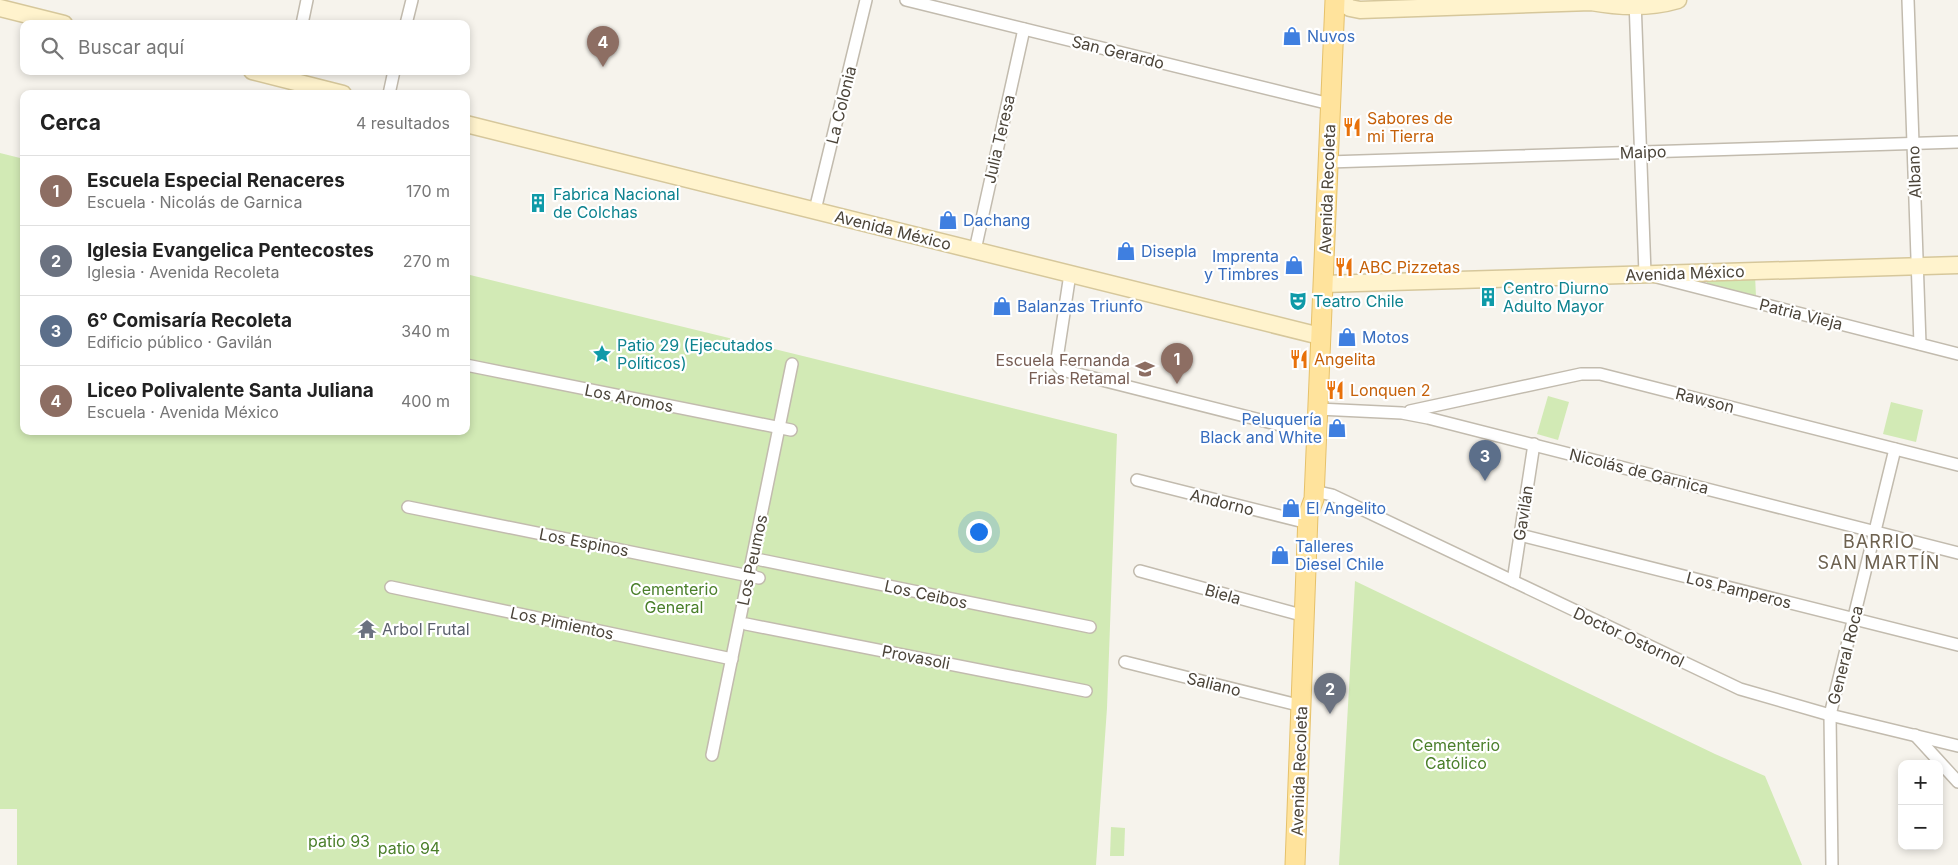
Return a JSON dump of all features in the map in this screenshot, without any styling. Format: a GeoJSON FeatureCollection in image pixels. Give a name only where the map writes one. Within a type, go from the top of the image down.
{"type":"FeatureCollection","features":[{"type":"Feature","properties":{"kind":"main road","name":"Avenida Recoleta"},"geometry":{"type":"LineString","coordinates":[[1295,865],[1308,514],[1314,495],[1335,0]]}},
{"type":"Feature","properties":{"kind":"main road","name":"Avenida Recoleta"},"geometry":{"type":"LineString","coordinates":[[1307,865],[1319,515],[1314,495]]}},
{"type":"Feature","properties":{"kind":"street"},"geometry":{"type":"LineString","coordinates":[[303,20],[307,0]]}},
{"type":"Feature","properties":{"kind":"street"},"geometry":{"type":"LineString","coordinates":[[407,20],[412,0]]}},
{"type":"Feature","properties":{"kind":"street","name":"La Colonia"},"geometry":{"type":"LineString","coordinates":[[815,210],[866,0]]}},
{"type":"Feature","properties":{"kind":"street","name":"San Gerardo"},"geometry":{"type":"LineString","coordinates":[[906,0],[1330,104]]}},
{"type":"Feature","properties":{"kind":"street"},"geometry":{"type":"LineString","coordinates":[[1340,0],[1350,8],[1360,10],[1594,1],[1614,5],[1664,3],[1678,0]]}},
{"type":"Feature","properties":{"kind":"street","name":"Albano"},"geometry":{"type":"LineString","coordinates":[[1908,0],[1920,344]]}},
{"type":"Feature","properties":{"kind":"street"},"geometry":{"type":"LineString","coordinates":[[1635,3],[1645,274]]}},
{"type":"Feature","properties":{"kind":"street"},"geometry":{"type":"LineString","coordinates":[[0,8],[48,20]]}},
{"type":"Feature","properties":{"kind":"street"},"geometry":{"type":"LineString","coordinates":[[1334,26],[1346,16],[1360,10]]}},
{"type":"Feature","properties":{"kind":"street","name":"Julia Teresa"},"geometry":{"type":"LineString","coordinates":[[974,250],[1024,29]]}},
{"type":"Feature","properties":{"kind":"street"},"geometry":{"type":"LineString","coordinates":[[390,90],[393,75]]}},
{"type":"Feature","properties":{"kind":"street"},"geometry":{"type":"LineString","coordinates":[[289,76],[331,90]]}},
{"type":"Feature","properties":{"kind":"street","name":"Avenida México"},"geometry":{"type":"LineString","coordinates":[[470,125],[1320,336]]}},
{"type":"Feature","properties":{"kind":"street","name":"Maipo"},"geometry":{"type":"LineString","coordinates":[[1328,162],[1958,142]]}},
{"type":"Feature","properties":{"kind":"street","name":"Avenida México"},"geometry":{"type":"LineString","coordinates":[[1323,284],[1958,265]]}},
{"type":"Feature","properties":{"kind":"street"},"geometry":{"type":"LineString","coordinates":[[1070,274],[1057,359],[1058,366],[1062,370],[1316,434]]}},
{"type":"Feature","properties":{"kind":"street","name":"Patria Vieja"},"geometry":{"type":"LineString","coordinates":[[1645,274],[1958,354]]}},
{"type":"Feature","properties":{"kind":"street","name":"Los Peumos"},"geometry":{"type":"LineString","coordinates":[[712,755],[732,658],[754,576],[792,364]]}},
{"type":"Feature","properties":{"kind":"street","name":"Los Aromos"},"geometry":{"type":"LineString","coordinates":[[470,366],[791,430]]}},
{"type":"Feature","properties":{"kind":"street","name":"Rawson"},"geometry":{"type":"LineString","coordinates":[[1402,413],[1581,374],[1600,374],[1958,465]]}},
{"type":"Feature","properties":{"kind":"street"},"geometry":{"type":"LineString","coordinates":[[1450,403],[1448,411],[1450,423]]}},
{"type":"Feature","properties":{"kind":"street","name":"Nicolás de Garnica"},"geometry":{"type":"LineString","coordinates":[[1318,409],[1402,413],[1450,423],[1958,553]]}},
{"type":"Feature","properties":{"kind":"street","name":"Gavilán"},"geometry":{"type":"LineString","coordinates":[[1513,581],[1534,444]]}},
{"type":"Feature","properties":{"kind":"street","name":"General Roca"},"geometry":{"type":"LineString","coordinates":[[1832,865],[1830,715],[1895,449]]}},
{"type":"Feature","properties":{"kind":"street","name":"Andorno"},"geometry":{"type":"LineString","coordinates":[[1137,480],[1308,523]]}},
{"type":"Feature","properties":{"kind":"street","name":"Doctor Ostornol"},"geometry":{"type":"LineString","coordinates":[[1314,495],[1332,495],[1740,689],[1830,715],[1958,746]]}},
{"type":"Feature","properties":{"kind":"street","name":"Los Espinos"},"geometry":{"type":"LineString","coordinates":[[408,507],[754,576]]}},
{"type":"Feature","properties":{"kind":"street","name":"Los Pamperos"},"geometry":{"type":"LineString","coordinates":[[1520,535],[1958,645]]}},
{"type":"Feature","properties":{"kind":"street","name":"Los Ceibos"},"geometry":{"type":"LineString","coordinates":[[762,560],[1090,627]]}},
{"type":"Feature","properties":{"kind":"street","name":"Biela"},"geometry":{"type":"LineString","coordinates":[[1140,570],[1305,616]]}},
{"type":"Feature","properties":{"kind":"street","name":"Los Pimientos"},"geometry":{"type":"LineString","coordinates":[[391,587],[732,658]]}},
{"type":"Feature","properties":{"kind":"street","name":"Provasoli"},"geometry":{"type":"LineString","coordinates":[[746,624],[1086,691]]}},
{"type":"Feature","properties":{"kind":"street","name":"Saliano"},"geometry":{"type":"LineString","coordinates":[[1125,662],[1302,706]]}},
{"type":"Feature","properties":{"kind":"street"},"geometry":{"type":"LineString","coordinates":[[1915,735],[1958,782]]}},
{"type":"Feature","properties":{"kind":"green space","name":"Cementerio General"},"geometry":{"type":"Polygon","coordinates":[[[0,153],[20,158],[20,435],[470,435],[470,275],[1117,434],[1107,708],[1096,865],[17,865],[17,809],[0,809],[0,153]]]}},
{"type":"Feature","properties":{"kind":"green space"},"geometry":{"type":"Polygon","coordinates":[[[1755,275],[1756,297],[1708,285],[1706,280],[1755,275]]]}},
{"type":"Feature","properties":{"kind":"green space"},"geometry":{"type":"Polygon","coordinates":[[[1548,396],[1569,402],[1558,440],[1537,434],[1548,396]]]}},
{"type":"Feature","properties":{"kind":"green space"},"geometry":{"type":"Polygon","coordinates":[[[1891,402],[1923,410],[1916,442],[1883,434],[1891,402]]]}},
{"type":"Feature","properties":{"kind":"green space","name":"Cementerio Católico"},"geometry":{"type":"Polygon","coordinates":[[[1355,581],[1715,754],[1765,776],[1802,865],[1339,865],[1355,581]]]}},
{"type":"Feature","properties":{"kind":"green space"},"geometry":{"type":"Polygon","coordinates":[[[1111,827],[1125,828],[1124,856],[1110,856],[1111,827]]]}},
{"type":"Feature","properties":{"kind":"place","name":"Nuvos"},"geometry":{"type":"Point","coordinates":[1292,36]}},
{"type":"Feature","properties":{"kind":"place","name":"Liceo Polivalente Santa Juliana"},"geometry":{"type":"Point","coordinates":[603,67]}},
{"type":"Feature","properties":{"kind":"place","name":"Sabores de mi Tierra"},"geometry":{"type":"Point","coordinates":[1352,127]}},
{"type":"Feature","properties":{"kind":"place","name":"Fabrica Nacional de Colchas"},"geometry":{"type":"Point","coordinates":[538,203]}},
{"type":"Feature","properties":{"kind":"place","name":"Dachang"},"geometry":{"type":"Point","coordinates":[948,220]}},
{"type":"Feature","properties":{"kind":"place","name":"Disepla"},"geometry":{"type":"Point","coordinates":[1126,251]}},
{"type":"Feature","properties":{"kind":"place","name":"Imprenta y Timbres"},"geometry":{"type":"Point","coordinates":[1294,265]}},
{"type":"Feature","properties":{"kind":"place","name":"ABC Pizzetas"},"geometry":{"type":"Point","coordinates":[1344,267]}},
{"type":"Feature","properties":{"kind":"place","name":"Centro Diurno Adulto Mayor"},"geometry":{"type":"Point","coordinates":[1488,297]}},
{"type":"Feature","properties":{"kind":"place","name":"Teatro Chile"},"geometry":{"type":"Point","coordinates":[1298,301]}},
{"type":"Feature","properties":{"kind":"place","name":"Balanzas Triunfo"},"geometry":{"type":"Point","coordinates":[1002,306]}},
{"type":"Feature","properties":{"kind":"place","name":"Motos"},"geometry":{"type":"Point","coordinates":[1347,337]}},
{"type":"Feature","properties":{"kind":"place","name":"Patio 29 (Ejecutados Políticos)"},"geometry":{"type":"Point","coordinates":[602,354]}},
{"type":"Feature","properties":{"kind":"place","name":"Angelita"},"geometry":{"type":"Point","coordinates":[1299,359]}},
{"type":"Feature","properties":{"kind":"place","name":"Escuela Fernanda Frias Retamal"},"geometry":{"type":"Point","coordinates":[1145,369]}},
{"type":"Feature","properties":{"kind":"place","name":"Escuela Especial Renaceres"},"geometry":{"type":"Point","coordinates":[1177,384]}},
{"type":"Feature","properties":{"kind":"place","name":"Lonquen 2"},"geometry":{"type":"Point","coordinates":[1335,390]}},
{"type":"Feature","properties":{"kind":"place","name":"Peluquería Black and White"},"geometry":{"type":"Point","coordinates":[1337,428]}},
{"type":"Feature","properties":{"kind":"place","name":"6° Comisaría Recoleta"},"geometry":{"type":"Point","coordinates":[1485,481]}},
{"type":"Feature","properties":{"kind":"place","name":"El Angelito"},"geometry":{"type":"Point","coordinates":[1291,508]}},
{"type":"Feature","properties":{"kind":"place","name":"Talleres Diesel Chile"},"geometry":{"type":"Point","coordinates":[1280,555]}},
{"type":"Feature","properties":{"kind":"place","name":"Arbol Frutal"},"geometry":{"type":"Point","coordinates":[367,629]}},
{"type":"Feature","properties":{"kind":"place","name":"Iglesia Evangelica Pentecostes"},"geometry":{"type":"Point","coordinates":[1330,714]}},
{"type":"Feature","properties":{"kind":"district","name":"BARRIO SAN MARTÍN"},"geometry":{"type":"Point","coordinates":[1879,551]}},
{"type":"Feature","properties":{"kind":"park label","name":"patio 93"},"geometry":{"type":"Point","coordinates":[339,841]}},
{"type":"Feature","properties":{"kind":"park label","name":"patio 94"},"geometry":{"type":"Point","coordinates":[409,848]}}]}
